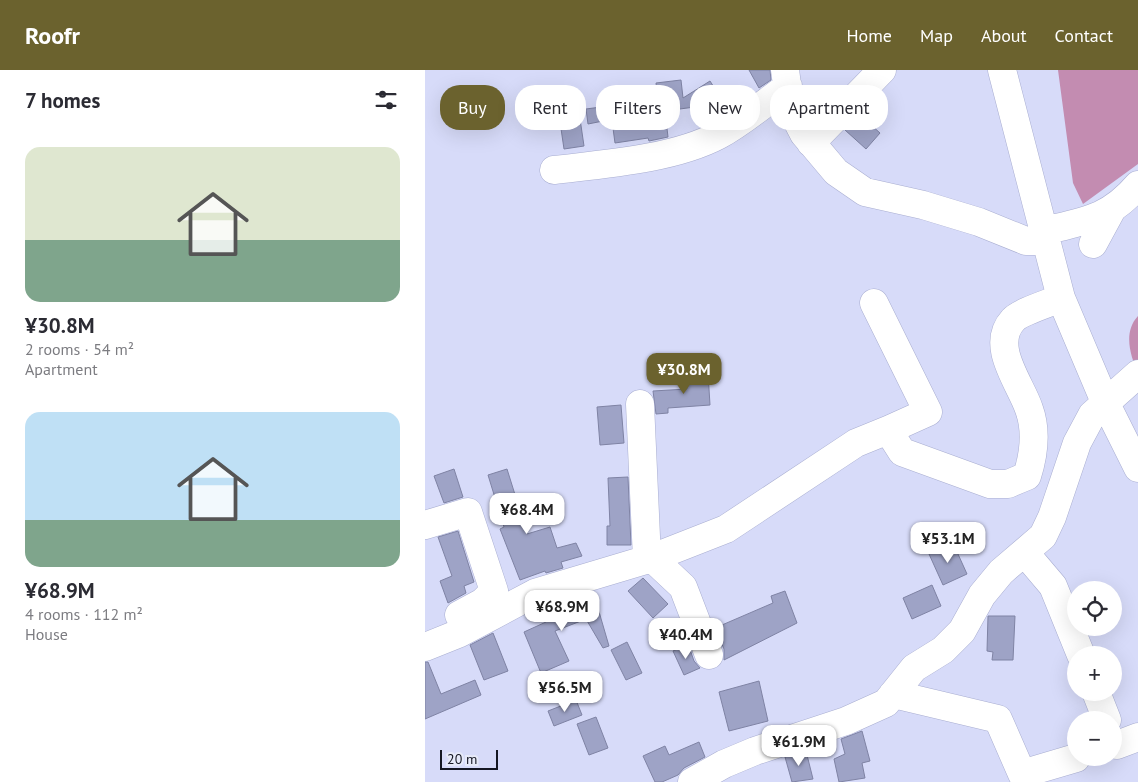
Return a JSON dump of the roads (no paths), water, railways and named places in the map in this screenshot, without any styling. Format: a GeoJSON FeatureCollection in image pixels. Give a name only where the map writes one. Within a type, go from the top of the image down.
{"type":"FeatureCollection","features":[{"type":"Feature","properties":{"kind":"street"},"geometry":{"type":"LineString","coordinates":[[811,143],[882,70]]}},
{"type":"Feature","properties":{"kind":"street"},"geometry":{"type":"LineString","coordinates":[[1002,70],[1061,298],[1105,402],[1138,468]]}},
{"type":"Feature","properties":{"kind":"street"},"geometry":{"type":"LineString","coordinates":[[787,78],[791,107],[803,134],[836,172],[865,192],[923,205],[979,222],[1026,241],[1097,218],[1112,210]]}},
{"type":"Feature","properties":{"kind":"street"},"geometry":{"type":"LineString","coordinates":[[554,170],[604,164],[676,151],[698,144],[720,134],[787,78]]}},
{"type":"Feature","properties":{"kind":"street"},"geometry":{"type":"LineString","coordinates":[[1093,244],[1112,210],[1138,184]]}},
{"type":"Feature","properties":{"kind":"street"},"geometry":{"type":"LineString","coordinates":[[888,430],[902,452],[990,484],[1008,484],[1027,476],[1032,459],[1034,438],[1029,409],[1007,362],[1005,334],[1013,319],[1061,298]]}},
{"type":"Feature","properties":{"kind":"street"},"geometry":{"type":"LineString","coordinates":[[425,647],[460,633],[535,592],[649,559],[726,529],[856,443],[928,412],[874,303]]}},
{"type":"Feature","properties":{"kind":"street"},"geometry":{"type":"LineString","coordinates":[[692,782],[724,764],[755,751],[846,721],[886,702],[914,668],[943,650],[962,631],[982,595],[1001,572],[1043,536],[1052,517],[1077,442],[1092,415],[1138,374]]}},
{"type":"Feature","properties":{"kind":"street"},"geometry":{"type":"LineString","coordinates":[[640,404],[649,559],[683,587],[709,655]]}},
{"type":"Feature","properties":{"kind":"street"},"geometry":{"type":"LineString","coordinates":[[425,526],[468,512],[493,591],[483,602],[425,631]]}},
{"type":"Feature","properties":{"kind":"street"},"geometry":{"type":"LineString","coordinates":[[1025,553],[1053,586],[1077,646]]}},
{"type":"Feature","properties":{"kind":"street"},"geometry":{"type":"LineString","coordinates":[[893,694],[998,719],[1013,778],[1067,761]]}}]}
